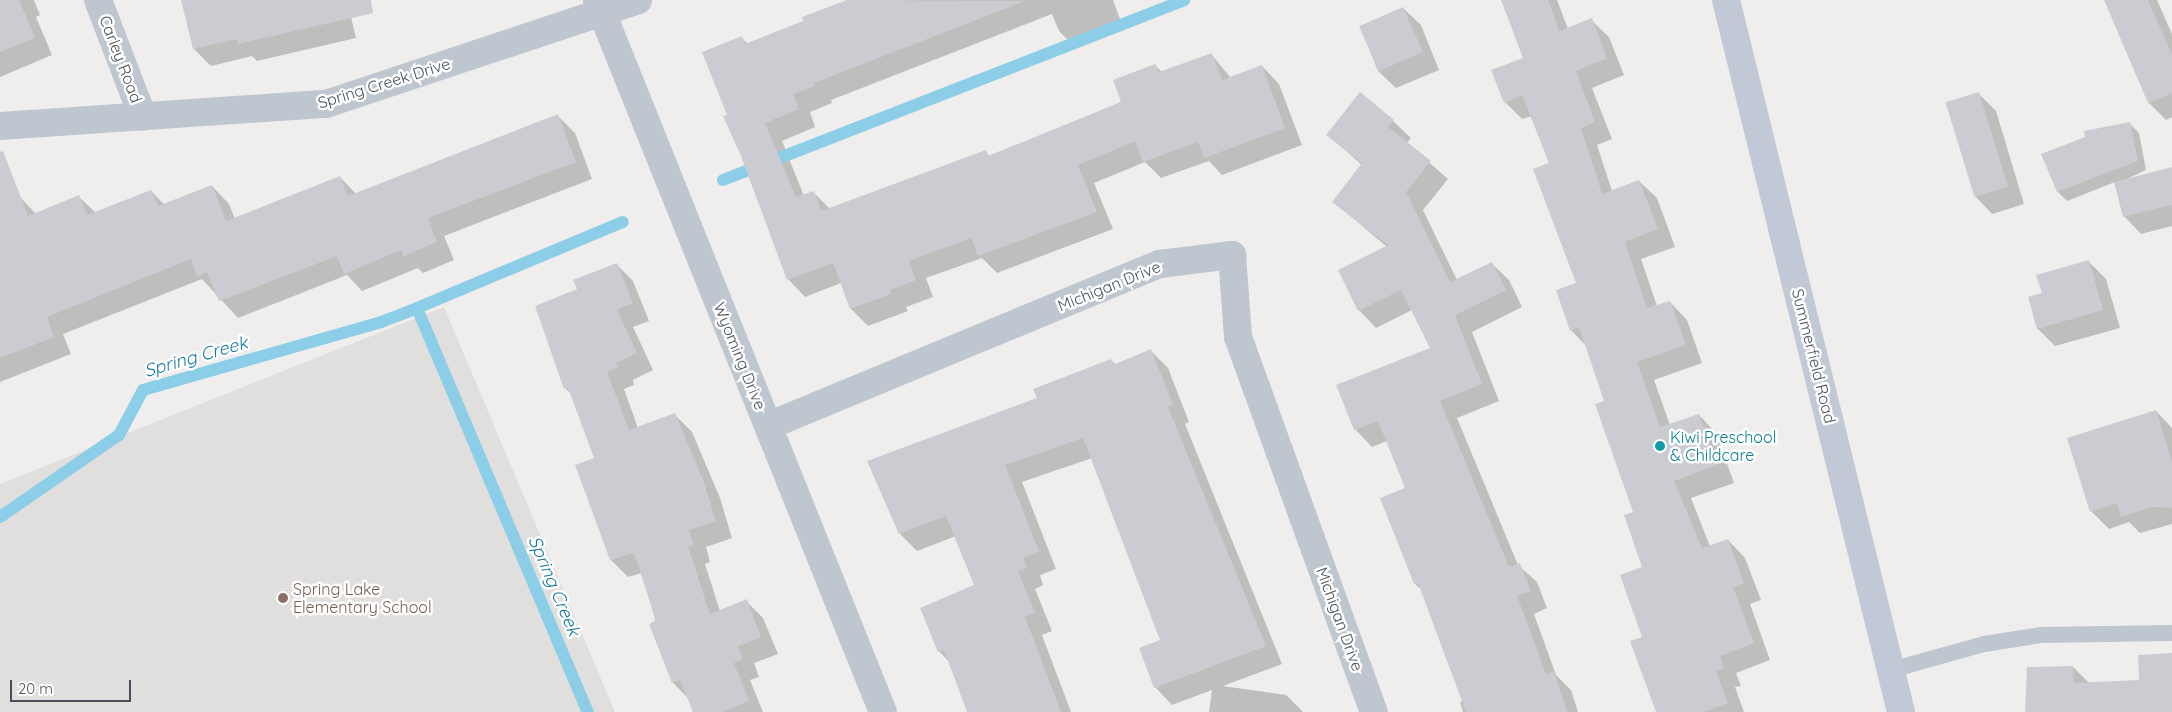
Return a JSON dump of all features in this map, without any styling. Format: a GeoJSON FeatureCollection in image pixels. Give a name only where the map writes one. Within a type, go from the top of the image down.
{"type":"FeatureCollection","features":[{"type":"Feature","properties":{"kind":"street","name":"Carley Road"},"geometry":{"type":"LineString","coordinates":[[98,0],[143,117]]}},
{"type":"Feature","properties":{"kind":"street","name":"Spring Creek Drive"},"geometry":{"type":"LineString","coordinates":[[0,126],[326,104],[600,7],[638,0]]}},
{"type":"Feature","properties":{"kind":"street","name":"Summerfield Road"},"geometry":{"type":"LineString","coordinates":[[1726,0],[1901,712]]}},
{"type":"Feature","properties":{"kind":"street","name":"Wyoming Drive"},"geometry":{"type":"LineString","coordinates":[[600,7],[883,712]]}},
{"type":"Feature","properties":{"kind":"street","name":"Michigan Drive"},"geometry":{"type":"LineString","coordinates":[[768,426],[1160,264],[1232,254],[1238,337],[1374,712]]}},
{"type":"Feature","properties":{"kind":"lane"},"geometry":{"type":"LineString","coordinates":[[1891,670],[1984,644],[2040,635],[2172,633]]}},
{"type":"Feature","properties":{"kind":"shaded area","name":"Spring Lake Elementary School"},"geometry":{"type":"Polygon","coordinates":[[[444,307],[615,712],[0,712],[0,484],[444,307]]]}},
{"type":"Feature","properties":{"kind":"building"},"geometry":{"type":"Polygon","coordinates":[[[0,0],[19,0],[35,38],[0,52],[0,0]]]}},
{"type":"Feature","properties":{"kind":"building"},"geometry":{"type":"Polygon","coordinates":[[[181,0],[371,0],[373,13],[238,44],[237,39],[193,49],[181,0]]]}},
{"type":"Feature","properties":{"kind":"building"},"geometry":{"type":"Polygon","coordinates":[[[847,0],[1025,1],[814,83],[815,86],[793,94],[799,109],[765,123],[796,197],[814,191],[821,211],[986,150],[988,156],[1121,102],[1113,80],[1155,64],[1159,72],[1212,53],[1222,80],[1262,65],[1285,128],[1204,158],[1198,142],[1143,162],[1135,141],[1078,165],[1097,212],[978,256],[971,238],[909,261],[916,280],[890,290],[891,294],[850,309],[833,263],[787,280],[741,156],[723,116],[727,115],[702,52],[742,36],[745,44],[803,21],[802,17],[847,0]]]}},
{"type":"Feature","properties":{"kind":"building"},"geometry":{"type":"Polygon","coordinates":[[[1501,0],[1548,0],[1559,31],[1592,18],[1607,58],[1576,71],[1595,122],[1581,128],[1602,194],[1639,180],[1658,229],[1625,242],[1647,308],[1670,301],[1686,345],[1637,362],[1660,427],[1699,414],[1717,465],[1674,481],[1702,548],[1728,539],[1744,583],[1733,587],[1754,643],[1720,656],[1724,668],[1716,671],[1728,703],[1703,712],[1656,712],[1630,641],[1642,637],[1620,575],[1642,567],[1624,515],[1633,512],[1595,404],[1604,401],[1579,327],[1570,331],[1556,290],[1576,283],[1533,169],[1549,163],[1522,95],[1504,103],[1491,70],[1523,58],[1501,0]]]}},
{"type":"Feature","properties":{"kind":"building"},"geometry":{"type":"Polygon","coordinates":[[[2104,0],[2148,0],[2172,55],[2172,93],[2148,103],[2104,0]]]}},
{"type":"Feature","properties":{"kind":"building"},"geometry":{"type":"Polygon","coordinates":[[[1403,7],[1423,52],[1379,71],[1359,27],[1403,7]]]}},
{"type":"Feature","properties":{"kind":"building"},"geometry":{"type":"Polygon","coordinates":[[[1360,92],[1394,120],[1388,127],[1431,161],[1406,192],[1450,282],[1492,262],[1506,290],[1455,315],[1482,384],[1440,401],[1509,567],[1520,563],[1531,591],[1517,596],[1546,674],[1554,672],[1567,712],[1466,712],[1418,583],[1414,584],[1380,498],[1405,488],[1378,421],[1354,430],[1336,385],[1430,348],[1401,290],[1358,311],[1338,270],[1388,245],[1332,202],[1362,163],[1326,135],[1360,92]]]}},
{"type":"Feature","properties":{"kind":"building"},"geometry":{"type":"Polygon","coordinates":[[[1979,92],[2008,187],[1974,197],[1946,102],[1979,92]]]}},
{"type":"Feature","properties":{"kind":"building"},"geometry":{"type":"Polygon","coordinates":[[[558,114],[576,162],[428,218],[437,242],[404,256],[401,250],[344,274],[337,256],[219,301],[207,272],[197,276],[191,259],[47,317],[54,337],[0,358],[0,152],[3,151],[28,216],[79,195],[87,215],[151,190],[158,206],[212,185],[226,221],[340,176],[348,196],[558,114]]]}},
{"type":"Feature","properties":{"kind":"building"},"geometry":{"type":"Polygon","coordinates":[[[2130,122],[2138,161],[2057,192],[2041,154],[2085,137],[2084,131],[2130,122]]]}},
{"type":"Feature","properties":{"kind":"building"},"geometry":{"type":"Polygon","coordinates":[[[2172,167],[2172,205],[2123,217],[2114,182],[2172,167]]]}},
{"type":"Feature","properties":{"kind":"building"},"geometry":{"type":"Polygon","coordinates":[[[2089,260],[2103,310],[2037,329],[2028,297],[2042,293],[2036,275],[2089,260]]]}},
{"type":"Feature","properties":{"kind":"building"},"geometry":{"type":"Polygon","coordinates":[[[617,263],[633,303],[617,310],[637,353],[616,363],[618,367],[607,372],[629,430],[675,413],[703,480],[716,521],[689,530],[694,545],[688,547],[710,614],[747,599],[761,637],[738,646],[743,659],[734,663],[749,701],[723,712],[693,712],[680,680],[672,683],[649,624],[656,620],[634,553],[610,560],[575,465],[594,458],[568,388],[564,389],[535,306],[577,289],[573,280],[617,263]]]}},
{"type":"Feature","properties":{"kind":"building"},"geometry":{"type":"Polygon","coordinates":[[[1151,349],[1173,405],[1168,407],[1266,646],[1154,688],[1139,648],[1160,640],[1083,438],[1005,465],[1039,551],[1023,558],[1027,568],[1018,571],[1035,613],[1025,617],[1061,712],[967,712],[944,650],[938,652],[920,608],[974,585],[946,516],[899,534],[867,461],[1037,398],[1033,389],[1111,359],[1113,365],[1151,349]]]}},
{"type":"Feature","properties":{"kind":"building"},"geometry":{"type":"Polygon","coordinates":[[[2156,410],[2172,462],[2172,508],[2152,507],[2121,517],[2117,503],[2090,512],[2067,438],[2156,410]]]}},
{"type":"Feature","properties":{"kind":"building"},"geometry":{"type":"Polygon","coordinates":[[[2172,653],[2172,712],[2025,712],[2027,667],[2073,666],[2074,683],[2139,680],[2138,655],[2172,653]]]}},
{"type":"Feature","properties":{"kind":"waterway"},"geometry":{"type":"LineString","coordinates":[[723,180],[1184,0]]}},
{"type":"Feature","properties":{"kind":"waterway","name":"Spring Creek"},"geometry":{"type":"LineString","coordinates":[[417,308],[623,222]]}},
{"type":"Feature","properties":{"kind":"waterway","name":"Spring Creek"},"geometry":{"type":"LineString","coordinates":[[0,517],[119,435],[143,390],[381,322],[417,308],[588,712]]}},
{"type":"Feature","properties":{"kind":"place","name":"Kiwi Preschool & Childcare"},"geometry":{"type":"Point","coordinates":[1660,446]}},
{"type":"Feature","properties":{"kind":"place","name":"Spring Lake Elementary School"},"geometry":{"type":"Point","coordinates":[283,598]}}]}
